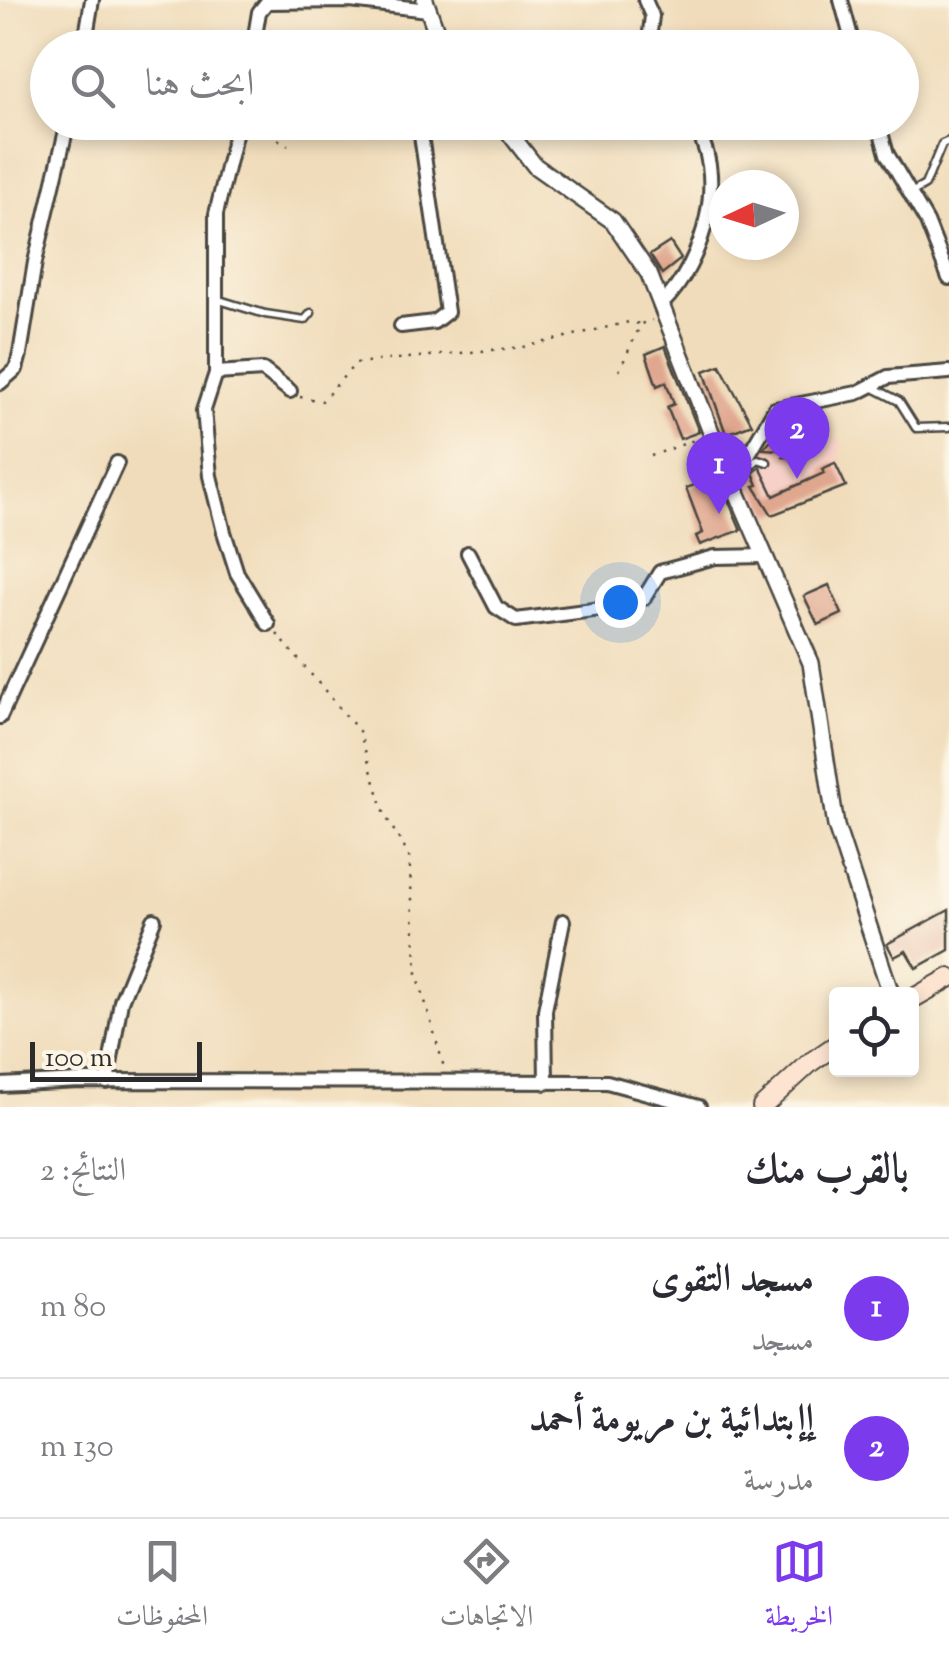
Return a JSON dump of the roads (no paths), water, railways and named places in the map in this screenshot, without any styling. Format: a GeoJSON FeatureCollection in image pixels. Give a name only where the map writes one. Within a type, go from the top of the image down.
{"type":"FeatureCollection","features":[{"type":"Feature","properties":{"kind":"main road"},"geometry":{"type":"LineString","coordinates":[[919,995],[949,978]]}},
{"type":"Feature","properties":{"kind":"main road"},"geometry":{"type":"LineString","coordinates":[[762,1107],[829,1050]]}},
{"type":"Feature","properties":{"kind":"street"},"geometry":{"type":"LineString","coordinates":[[87,30],[92,0]]}},
{"type":"Feature","properties":{"kind":"street"},"geometry":{"type":"LineString","coordinates":[[645,0],[652,16],[650,30]]}},
{"type":"Feature","properties":{"kind":"street"},"geometry":{"type":"LineString","coordinates":[[841,0],[849,30]]}},
{"type":"Feature","properties":{"kind":"street"},"geometry":{"type":"LineString","coordinates":[[255,30],[267,2],[350,1],[426,5],[431,30]]}},
{"type":"Feature","properties":{"kind":"street"},"geometry":{"type":"LineString","coordinates":[[0,383],[16,369],[20,354],[35,262],[64,140]]}},
{"type":"Feature","properties":{"kind":"street"},"geometry":{"type":"LineString","coordinates":[[234,140],[216,214],[216,372],[204,410],[213,494],[237,573],[268,624]]}},
{"type":"Feature","properties":{"kind":"street"},"geometry":{"type":"LineString","coordinates":[[401,326],[434,322],[447,312],[422,140]]}},
{"type":"Feature","properties":{"kind":"street"},"geometry":{"type":"LineString","coordinates":[[514,140],[535,166],[613,221],[650,274],[712,434],[735,478],[811,663],[836,826],[889,987]]}},
{"type":"Feature","properties":{"kind":"street"},"geometry":{"type":"LineString","coordinates":[[664,310],[692,265],[704,236],[705,151],[700,140]]}},
{"type":"Feature","properties":{"kind":"street"},"geometry":{"type":"LineString","coordinates":[[883,140],[936,242],[949,278]]}},
{"type":"Feature","properties":{"kind":"street"},"geometry":{"type":"LineString","coordinates":[[216,372],[263,370],[290,391]]}},
{"type":"Feature","properties":{"kind":"street"},"geometry":{"type":"LineString","coordinates":[[735,478],[775,410],[870,386],[888,377],[949,372]]}},
{"type":"Feature","properties":{"kind":"street"},"geometry":{"type":"LineString","coordinates":[[0,717],[117,463]]}},
{"type":"Feature","properties":{"kind":"street"},"geometry":{"type":"LineString","coordinates":[[468,554],[496,606],[516,620],[616,607],[651,592],[660,572],[715,557],[766,556]]}},
{"type":"Feature","properties":{"kind":"street"},"geometry":{"type":"LineString","coordinates":[[108,1082],[122,1001],[154,920]]}},
{"type":"Feature","properties":{"kind":"street"},"geometry":{"type":"LineString","coordinates":[[546,1083],[546,1010],[554,950],[563,920]]}},
{"type":"Feature","properties":{"kind":"street"},"geometry":{"type":"LineString","coordinates":[[0,1085],[607,1082],[700,1107]]}},
{"type":"Feature","properties":{"kind":"lane"},"geometry":{"type":"LineString","coordinates":[[910,194],[924,185],[942,144],[949,141]]}},
{"type":"Feature","properties":{"kind":"lane"},"geometry":{"type":"LineString","coordinates":[[214,299],[289,320],[305,320],[312,313]]}},
{"type":"Feature","properties":{"kind":"lane"},"geometry":{"type":"LineString","coordinates":[[870,386],[900,400],[916,428],[949,427]]}},
{"type":"Feature","properties":{"kind":"lane"},"geometry":{"type":"LineString","coordinates":[[735,478],[758,459],[767,462]]}},
{"type":"Feature","properties":{"kind":"place","name":"إإبتدائية بن مريومة أحمد"},"geometry":{"type":"Point","coordinates":[797,479]}},
{"type":"Feature","properties":{"kind":"place","name":"مسجد التقوى"},"geometry":{"type":"Point","coordinates":[719,514]}}]}
